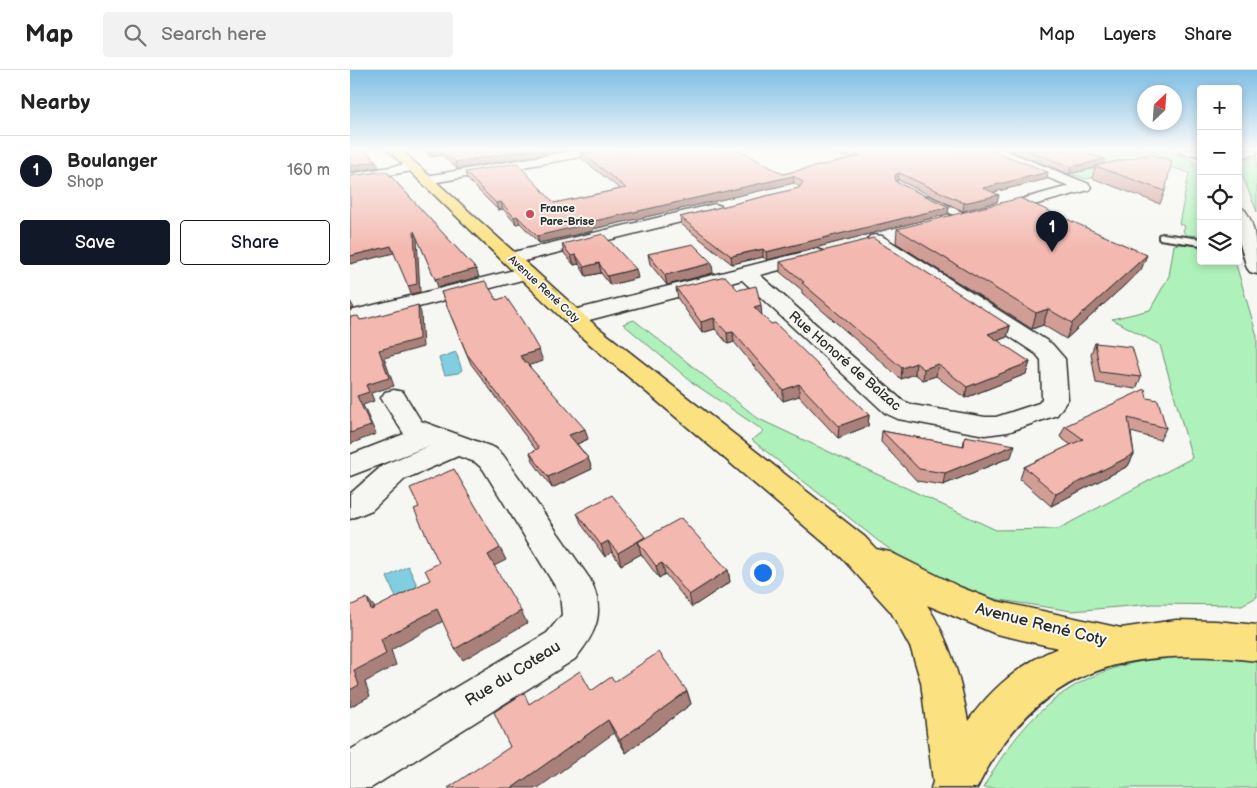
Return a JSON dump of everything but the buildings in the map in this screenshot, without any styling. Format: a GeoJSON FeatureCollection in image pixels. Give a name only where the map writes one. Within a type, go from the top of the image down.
{"type":"FeatureCollection","features":[{"type":"Feature","properties":{"kind":"main road","name":"Avenue René Coty"},"geometry":{"type":"LineString","coordinates":[[430,184],[574,317],[698,422],[853,547],[920,586],[968,607],[996,617],[1118,644]]}},
{"type":"Feature","properties":{"kind":"main road"},"geometry":{"type":"LineString","coordinates":[[853,547],[904,601],[930,648],[941,682],[955,785]]}},
{"type":"Feature","properties":{"kind":"main road"},"geometry":{"type":"LineString","coordinates":[[955,785],[986,728],[1024,688],[1068,660],[1118,644],[1169,637],[1223,637],[1257,643]]}},
{"type":"Feature","properties":{"kind":"street"},"geometry":{"type":"LineString","coordinates":[[940,225],[1084,187],[1075,184]]}},
{"type":"Feature","properties":{"kind":"street"},"geometry":{"type":"LineString","coordinates":[[350,318],[519,265],[736,204]]}},
{"type":"Feature","properties":{"kind":"street","name":"Rue Honoré de Balzac"},"geometry":{"type":"LineString","coordinates":[[746,273],[894,407],[907,413],[985,426],[998,426],[1048,409],[1055,399],[1053,359],[1044,349],[867,242],[903,233]]}},
{"type":"Feature","properties":{"kind":"street"},"geometry":{"type":"LineString","coordinates":[[1242,233],[1257,268]]}},
{"type":"Feature","properties":{"kind":"street"},"geometry":{"type":"LineString","coordinates":[[574,317],[830,252]]}},
{"type":"Feature","properties":{"kind":"street","name":"Rue du Coteau"},"geometry":{"type":"LineString","coordinates":[[350,775],[560,646],[578,628],[582,608],[577,590],[492,462],[485,455],[411,427],[394,398]]}},
{"type":"Feature","properties":{"kind":"street"},"geometry":{"type":"LineString","coordinates":[[350,466],[443,440]]}},
{"type":"Feature","properties":{"kind":"street"},"geometry":{"type":"LineString","coordinates":[[350,507],[361,502],[394,472],[443,440]]}},
{"type":"Feature","properties":{"kind":"lane"},"geometry":{"type":"LineString","coordinates":[[917,194],[967,218]]}},
{"type":"Feature","properties":{"kind":"lane"},"geometry":{"type":"LineString","coordinates":[[1163,237],[1197,241]]}},
{"type":"Feature","properties":{"kind":"green space"},"geometry":{"type":"Polygon","coordinates":[[[1187,184],[1197,184],[1197,236],[1186,235],[1183,231],[1185,226],[1179,224],[1187,184]]]}},
{"type":"Feature","properties":{"kind":"green space"},"geometry":{"type":"Polygon","coordinates":[[[1246,184],[1257,184],[1257,212],[1246,184]]]}},
{"type":"Feature","properties":{"kind":"green space"},"geometry":{"type":"Polygon","coordinates":[[[1174,245],[1197,246],[1197,265],[1236,265],[1257,336],[1257,597],[1242,605],[1153,604],[1072,611],[1000,600],[970,593],[926,575],[877,540],[752,440],[764,431],[693,383],[623,324],[634,320],[759,419],[996,530],[1058,529],[1192,458],[1160,345],[1112,319],[1150,310],[1169,276],[1174,245]]]}},
{"type":"Feature","properties":{"kind":"green space"},"geometry":{"type":"Polygon","coordinates":[[[1201,654],[1257,659],[1257,788],[983,788],[1003,756],[1024,729],[1046,706],[1071,688],[1098,674],[1129,664],[1163,657],[1201,654]]]}},
{"type":"Feature","properties":{"kind":"water"},"geometry":{"type":"Polygon","coordinates":[[[456,352],[462,370],[458,373],[445,375],[439,358],[456,352]]]}},
{"type":"Feature","properties":{"kind":"water"},"geometry":{"type":"Polygon","coordinates":[[[408,566],[421,594],[400,606],[387,577],[408,566]]]}},
{"type":"Feature","properties":{"kind":"place","name":"France Pare-Brise"},"geometry":{"type":"Point","coordinates":[530,214]}},
{"type":"Feature","properties":{"kind":"place","name":"Boulanger"},"geometry":{"type":"Point","coordinates":[1052,252]}}]}
